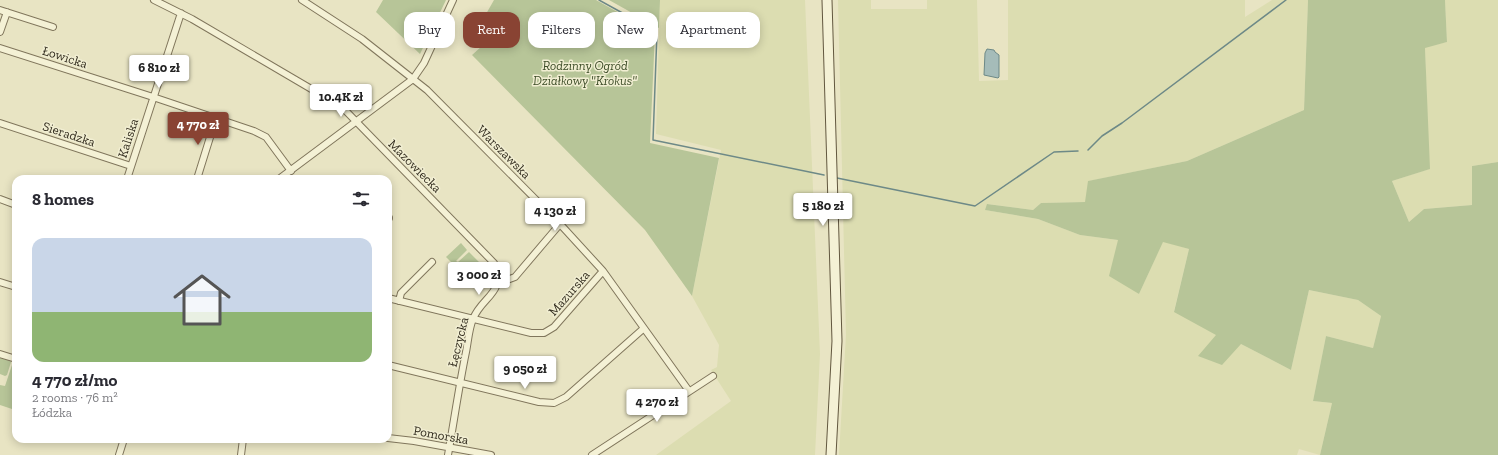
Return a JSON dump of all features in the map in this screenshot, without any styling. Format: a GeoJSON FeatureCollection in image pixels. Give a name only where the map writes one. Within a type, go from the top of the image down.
{"type":"FeatureCollection","features":[{"type":"Feature","properties":{"kind":"main road"},"geometry":{"type":"LineString","coordinates":[[827,0],[837,341],[831,455]]}},
{"type":"Feature","properties":{"kind":"street","name":"Mazowiecka"},"geometry":{"type":"LineString","coordinates":[[154,0],[181,13],[342,107],[494,263],[497,270],[498,279]]}},
{"type":"Feature","properties":{"kind":"street","name":"Warszawska"},"geometry":{"type":"LineString","coordinates":[[302,0],[362,38],[426,90],[560,224],[603,270],[689,391]]}},
{"type":"Feature","properties":{"kind":"street"},"geometry":{"type":"LineString","coordinates":[[286,175],[413,79],[424,63],[453,0]]}},
{"type":"Feature","properties":{"kind":"street","name":"Łowicka"},"geometry":{"type":"LineString","coordinates":[[0,32],[3,11],[53,27]]}},
{"type":"Feature","properties":{"kind":"street","name":"Kaliska"},"geometry":{"type":"LineString","coordinates":[[128,175],[181,13]]}},
{"type":"Feature","properties":{"kind":"street","name":"Łowicka"},"geometry":{"type":"LineString","coordinates":[[0,48],[254,131],[266,137],[291,171]]}},
{"type":"Feature","properties":{"kind":"street"},"geometry":{"type":"LineString","coordinates":[[198,175],[216,118]]}},
{"type":"Feature","properties":{"kind":"street","name":"Sieradzka"},"geometry":{"type":"LineString","coordinates":[[0,123],[131,166]]}},
{"type":"Feature","properties":{"kind":"street"},"geometry":{"type":"LineString","coordinates":[[0,199],[12,203]]}},
{"type":"Feature","properties":{"kind":"street"},"geometry":{"type":"LineString","coordinates":[[498,279],[507,280],[515,277],[560,224]]}},
{"type":"Feature","properties":{"kind":"street"},"geometry":{"type":"LineString","coordinates":[[399,301],[401,293],[432,262]]}},
{"type":"Feature","properties":{"kind":"street","name":"Mazurska"},"geometry":{"type":"LineString","coordinates":[[392,299],[531,333],[544,334],[554,327],[603,270]]}},
{"type":"Feature","properties":{"kind":"street","name":"Łęczycka"},"geometry":{"type":"LineString","coordinates":[[448,455],[460,383],[473,319],[496,288],[498,279]]}},
{"type":"Feature","properties":{"kind":"street"},"geometry":{"type":"LineString","coordinates":[[0,282],[12,286]]}},
{"type":"Feature","properties":{"kind":"street"},"geometry":{"type":"LineString","coordinates":[[392,366],[539,402],[554,402],[566,397],[644,329]]}},
{"type":"Feature","properties":{"kind":"street"},"geometry":{"type":"LineString","coordinates":[[0,354],[12,358]]}},
{"type":"Feature","properties":{"kind":"street"},"geometry":{"type":"LineString","coordinates":[[592,455],[713,376]]}},
{"type":"Feature","properties":{"kind":"street","name":"Pomorska"},"geometry":{"type":"LineString","coordinates":[[392,439],[491,455]]}},
{"type":"Feature","properties":{"kind":"street"},"geometry":{"type":"LineString","coordinates":[[119,455],[123,443]]}},
{"type":"Feature","properties":{"kind":"street"},"geometry":{"type":"LineString","coordinates":[[241,455],[242,443]]}},
{"type":"Feature","properties":{"kind":"green space"},"geometry":{"type":"Polygon","coordinates":[[[383,0],[446,0],[440,12],[404,12],[404,39],[376,12],[383,0]]]}},
{"type":"Feature","properties":{"kind":"green space","name":"Rodzinny Ogród Działkowy \"Krokus\""},"geometry":{"type":"Polygon","coordinates":[[[494,0],[596,0],[617,12],[603,12],[603,48],[654,48],[650,143],[719,158],[692,296],[645,230],[472,55],[480,48],[520,48],[520,12],[487,12],[494,0]]]}},
{"type":"Feature","properties":{"kind":"green space"},"geometry":{"type":"Polygon","coordinates":[[[609,0],[660,0],[659,28],[658,12],[630,12],[609,0]]]}},
{"type":"Feature","properties":{"kind":"green space"},"geometry":{"type":"Polygon","coordinates":[[[660,0],[805,0],[820,354],[815,455],[656,455],[731,401],[711,370],[717,367],[719,345],[692,296],[721,150],[656,134],[660,0]]]}},
{"type":"Feature","properties":{"kind":"green space"},"geometry":{"type":"Polygon","coordinates":[[[838,0],[871,0],[871,9],[927,9],[927,0],[977,0],[979,81],[1008,80],[1008,0],[1245,0],[1245,17],[1272,0],[1308,0],[1304,110],[1187,161],[1089,181],[1086,202],[1041,203],[1033,210],[988,204],[985,210],[1038,219],[1080,235],[1118,240],[1139,294],[1163,241],[1189,249],[1174,311],[1291,370],[1309,290],[1358,300],[1381,316],[1373,348],[1326,336],[1313,401],[1332,403],[1320,455],[1299,449],[1297,455],[839,455],[846,335],[838,0]]]}},
{"type":"Feature","properties":{"kind":"green space"},"geometry":{"type":"Polygon","coordinates":[[[1308,0],[1445,0],[1447,42],[1425,48],[1430,169],[1392,181],[1409,222],[1424,209],[1472,205],[1472,166],[1498,162],[1498,455],[1320,455],[1332,403],[1313,401],[1326,336],[1373,348],[1381,316],[1358,300],[1309,290],[1291,370],[1241,344],[1222,365],[1198,356],[1216,335],[1174,312],[1189,249],[1163,242],[1139,294],[1109,276],[1118,240],[1080,235],[1038,219],[985,210],[987,204],[1033,210],[1041,203],[1085,202],[1088,181],[1187,161],[1304,110],[1308,0]]]}},
{"type":"Feature","properties":{"kind":"green space"},"geometry":{"type":"Polygon","coordinates":[[[1445,0],[1498,0],[1498,162],[1472,166],[1472,205],[1424,209],[1409,222],[1392,181],[1429,169],[1425,47],[1447,42],[1445,0]]]}},
{"type":"Feature","properties":{"kind":"green space"},"geometry":{"type":"Polygon","coordinates":[[[414,48],[423,48],[420,54],[414,48]]]}},
{"type":"Feature","properties":{"kind":"green space"},"geometry":{"type":"Polygon","coordinates":[[[461,243],[467,250],[456,261],[458,262],[469,252],[484,267],[486,283],[479,290],[446,257],[461,243]]]}},
{"type":"Feature","properties":{"kind":"green space"},"geometry":{"type":"Polygon","coordinates":[[[0,357],[10,360],[11,362],[7,375],[5,376],[0,374],[0,357]]]}},
{"type":"Feature","properties":{"kind":"green space"},"geometry":{"type":"Polygon","coordinates":[[[12,365],[12,409],[0,405],[0,385],[5,386],[12,365]]]}},
{"type":"Feature","properties":{"kind":"water"},"geometry":{"type":"Polygon","coordinates":[[[987,49],[994,50],[999,55],[998,78],[984,75],[985,53],[987,49]]]}},
{"type":"Feature","properties":{"kind":"waterway"},"geometry":{"type":"LineString","coordinates":[[599,0],[657,32],[653,140],[824,175]]}},
{"type":"Feature","properties":{"kind":"waterway"},"geometry":{"type":"LineString","coordinates":[[1088,150],[1102,136],[1122,123],[1286,0]]}},
{"type":"Feature","properties":{"kind":"waterway"},"geometry":{"type":"LineString","coordinates":[[837,178],[975,206],[1054,152],[1078,151]]}}]}
